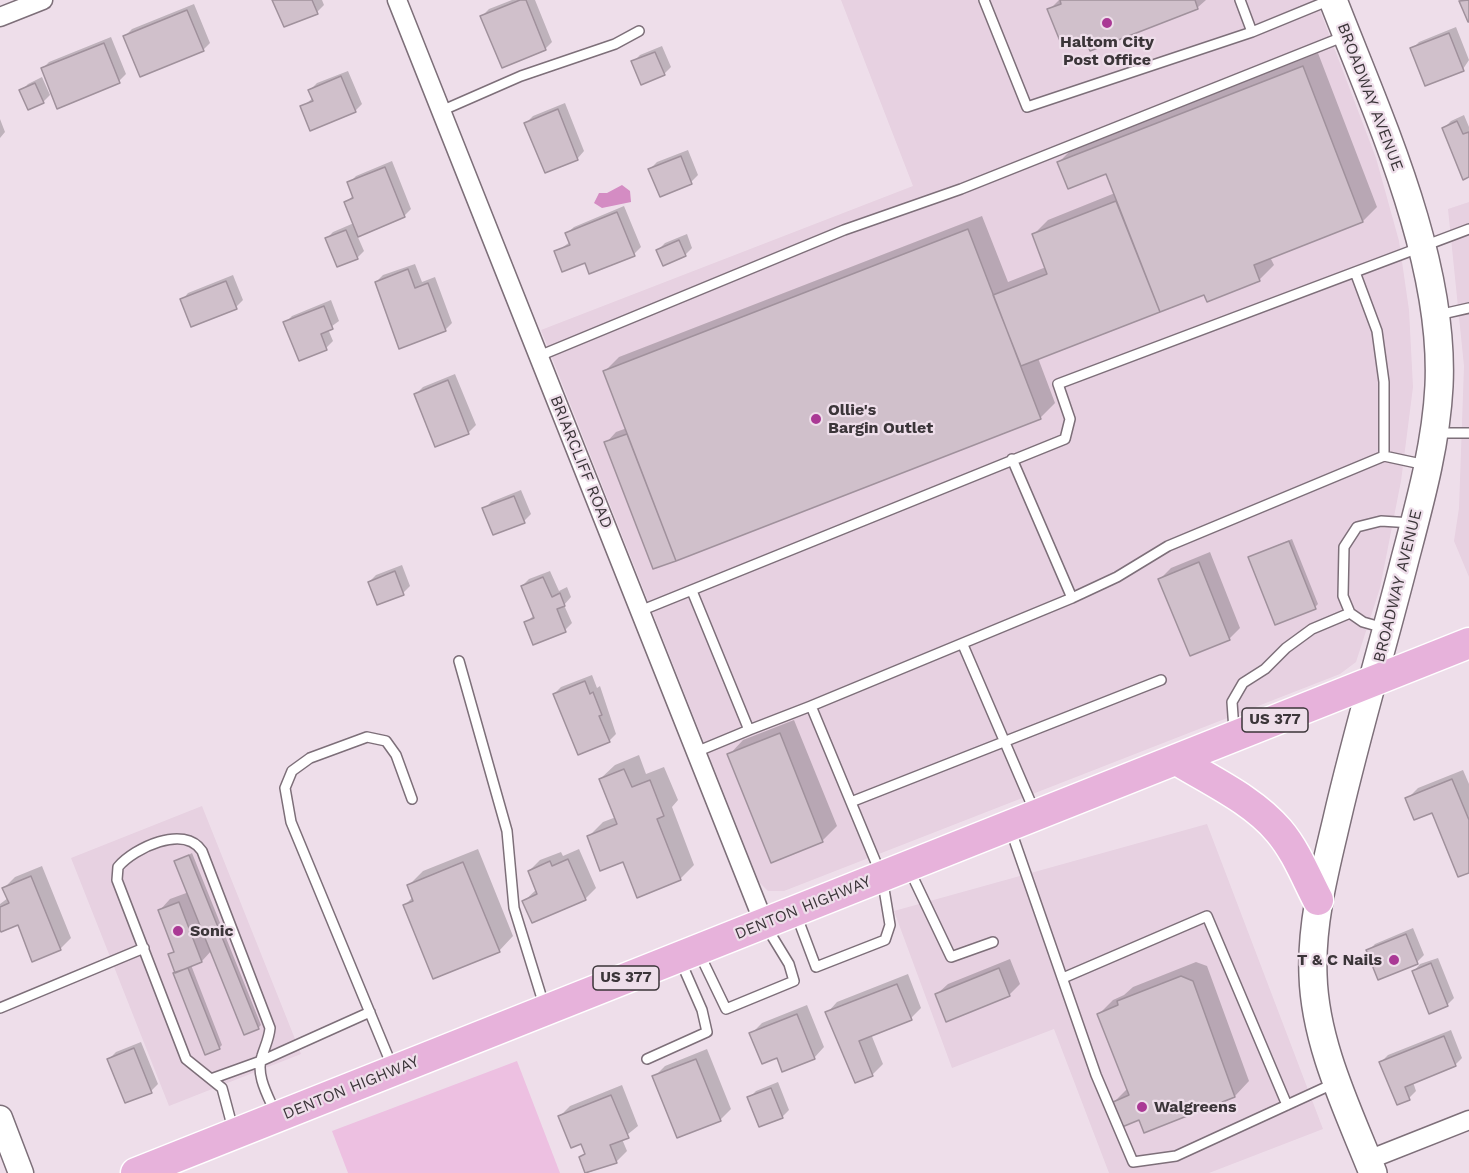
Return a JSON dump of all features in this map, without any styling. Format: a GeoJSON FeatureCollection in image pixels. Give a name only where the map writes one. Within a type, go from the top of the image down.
{"type":"FeatureCollection","features":[{"type":"Feature","properties":{"kind":"main road","name":"BROADWAY AVENUE"},"geometry":{"type":"LineString","coordinates":[[1331,0],[1398,164],[1421,247],[1435,315],[1439,383],[1435,433],[1428,465],[1374,681],[1354,749],[1318,900],[1313,981],[1318,1022],[1337,1082],[1370,1167]]}},
{"type":"Feature","properties":{"kind":"main road","name":"DENTON HIGHWAY"},"geometry":{"type":"LineString","coordinates":[[136,1173],[1469,643]]}},
{"type":"Feature","properties":{"kind":"main road"},"geometry":{"type":"LineString","coordinates":[[1177,760],[1242,800],[1280,832],[1296,856],[1318,900]]}},
{"type":"Feature","properties":{"kind":"street"},"geometry":{"type":"LineString","coordinates":[[0,17],[43,0]]}},
{"type":"Feature","properties":{"kind":"street","name":"BRIARCLIFF ROAD"},"geometry":{"type":"LineString","coordinates":[[397,0],[764,923]]}},
{"type":"Feature","properties":{"kind":"street"},"geometry":{"type":"LineString","coordinates":[[0,1118],[21,1173]]}},
{"type":"Feature","properties":{"kind":"street"},"geometry":{"type":"LineString","coordinates":[[1370,1167],[1469,1120]]}},
{"type":"Feature","properties":{"kind":"lane"},"geometry":{"type":"LineString","coordinates":[[984,0],[1027,107],[1252,32],[1331,0]]}},
{"type":"Feature","properties":{"kind":"lane"},"geometry":{"type":"LineString","coordinates":[[1240,0],[1252,32]]}},
{"type":"Feature","properties":{"kind":"lane"},"geometry":{"type":"LineString","coordinates":[[441,111],[521,76],[615,44],[639,31]]}},
{"type":"Feature","properties":{"kind":"lane"},"geometry":{"type":"LineString","coordinates":[[539,356],[844,230],[961,189],[1347,36]]}},
{"type":"Feature","properties":{"kind":"lane"},"geometry":{"type":"LineString","coordinates":[[640,611],[1065,439],[1070,419],[1058,384],[1469,229]]}},
{"type":"Feature","properties":{"kind":"lane"},"geometry":{"type":"LineString","coordinates":[[1355,272],[1377,331],[1384,382],[1383,456]]}},
{"type":"Feature","properties":{"kind":"lane"},"geometry":{"type":"LineString","coordinates":[[1435,315],[1469,308]]}},
{"type":"Feature","properties":{"kind":"lane"},"geometry":{"type":"LineString","coordinates":[[1435,433],[1469,433]]}},
{"type":"Feature","properties":{"kind":"lane"},"geometry":{"type":"LineString","coordinates":[[696,752],[963,645],[1117,577],[1168,546],[1383,456],[1428,465]]}},
{"type":"Feature","properties":{"kind":"lane"},"geometry":{"type":"LineString","coordinates":[[1012,459],[1072,598]]}},
{"type":"Feature","properties":{"kind":"lane"},"geometry":{"type":"LineString","coordinates":[[1387,629],[1363,622],[1350,613],[1343,596],[1344,547],[1357,527],[1381,521],[1414,524]]}},
{"type":"Feature","properties":{"kind":"lane"},"geometry":{"type":"LineString","coordinates":[[692,591],[749,730]]}},
{"type":"Feature","properties":{"kind":"lane"},"geometry":{"type":"LineString","coordinates":[[1235,736],[1232,702],[1243,682],[1265,669],[1286,648],[1312,629],[1350,613]]}},
{"type":"Feature","properties":{"kind":"lane"},"geometry":{"type":"LineString","coordinates":[[963,645],[1004,742],[1063,978],[1096,1075],[1133,1162],[1176,1156],[1337,1082]]}},
{"type":"Feature","properties":{"kind":"lane"},"geometry":{"type":"LineString","coordinates":[[459,661],[507,831],[514,909],[546,1010]]}},
{"type":"Feature","properties":{"kind":"lane"},"geometry":{"type":"LineString","coordinates":[[851,802],[1161,680]]}},
{"type":"Feature","properties":{"kind":"lane"},"geometry":{"type":"LineString","coordinates":[[811,706],[851,802],[951,957],[993,942]]}},
{"type":"Feature","properties":{"kind":"lane"},"geometry":{"type":"LineString","coordinates":[[394,1071],[291,822],[285,788],[292,771],[310,758],[367,737],[386,741],[396,755],[412,799]]}},
{"type":"Feature","properties":{"kind":"lane"},"geometry":{"type":"LineString","coordinates":[[234,1134],[222,1088],[186,1059],[117,880],[118,867],[133,852],[158,843],[189,839],[197,843],[213,874],[270,1028],[268,1043],[261,1061],[263,1084],[277,1117]]}},
{"type":"Feature","properties":{"kind":"lane"},"geometry":{"type":"LineString","coordinates":[[795,911],[816,967],[885,940],[890,925],[895,872]]}},
{"type":"Feature","properties":{"kind":"lane"},"geometry":{"type":"LineString","coordinates":[[1063,978],[1207,916],[1287,1105]]}},
{"type":"Feature","properties":{"kind":"lane"},"geometry":{"type":"LineString","coordinates":[[688,953],[726,1009],[794,981],[789,963],[764,923]]}},
{"type":"Feature","properties":{"kind":"lane"},"geometry":{"type":"LineString","coordinates":[[0,1008],[144,948]]}},
{"type":"Feature","properties":{"kind":"lane"},"geometry":{"type":"LineString","coordinates":[[647,1059],[707,1032],[688,953]]}},
{"type":"Feature","properties":{"kind":"lane"},"geometry":{"type":"LineString","coordinates":[[211,1078],[261,1061],[370,1012]]}},
{"type":"Feature","properties":{"kind":"shaded area"},"geometry":{"type":"Polygon","coordinates":[[[841,0],[1316,0],[1376,158],[1399,241],[1409,310],[1413,387],[1401,481],[1380,588],[1356,662],[1340,674],[784,891],[768,891],[759,882],[541,330],[913,186],[841,0]]]}},
{"type":"Feature","properties":{"kind":"shaded area"},"geometry":{"type":"Polygon","coordinates":[[[622,185],[630,191],[631,202],[602,208],[594,203],[599,193],[607,193],[622,185]]]}},
{"type":"Feature","properties":{"kind":"shaded area"},"geometry":{"type":"Polygon","coordinates":[[[1469,202],[1469,577],[1454,541],[1459,508],[1464,366],[1448,209],[1469,202]]]}},
{"type":"Feature","properties":{"kind":"shaded area"},"geometry":{"type":"Polygon","coordinates":[[[202,806],[301,1054],[169,1106],[71,858],[202,806]]]}},
{"type":"Feature","properties":{"kind":"shaded area"},"geometry":{"type":"Polygon","coordinates":[[[1207,824],[1323,1129],[1209,1173],[1109,1173],[1054,1029],[952,1068],[894,911],[1207,824]]]}},
{"type":"Feature","properties":{"kind":"shaded area"},"geometry":{"type":"Polygon","coordinates":[[[517,1061],[560,1173],[348,1173],[332,1131],[517,1061]]]}},
{"type":"Feature","properties":{"kind":"building"},"geometry":{"type":"Polygon","coordinates":[[[272,0],[312,0],[318,14],[284,27],[272,0]]]}},
{"type":"Feature","properties":{"kind":"building"},"geometry":{"type":"Polygon","coordinates":[[[520,0],[526,0],[546,50],[502,68],[480,16],[520,0]]]}},
{"type":"Feature","properties":{"kind":"building","name":"Haltom City Post Office"},"geometry":{"type":"Polygon","coordinates":[[[1060,0],[1195,0],[1198,9],[1090,51],[1084,37],[1062,46],[1047,9],[1061,4],[1060,0]]]}},
{"type":"Feature","properties":{"kind":"building"},"geometry":{"type":"Polygon","coordinates":[[[1469,0],[1469,22],[1468,22],[1459,1],[1469,0]]]}},
{"type":"Feature","properties":{"kind":"building"},"geometry":{"type":"Polygon","coordinates":[[[187,10],[204,51],[140,77],[123,36],[187,10]]]}},
{"type":"Feature","properties":{"kind":"building"},"geometry":{"type":"Polygon","coordinates":[[[1449,33],[1464,71],[1425,86],[1410,48],[1449,33]]]}},
{"type":"Feature","properties":{"kind":"building"},"geometry":{"type":"Polygon","coordinates":[[[104,43],[120,83],[57,109],[41,68],[104,43]]]}},
{"type":"Feature","properties":{"kind":"building"},"geometry":{"type":"Polygon","coordinates":[[[655,52],[665,75],[641,85],[631,61],[655,52]]]}},
{"type":"Feature","properties":{"kind":"building"},"geometry":{"type":"Polygon","coordinates":[[[1303,66],[1363,222],[1254,265],[1260,281],[1207,302],[1204,295],[1160,312],[1106,174],[1068,189],[1057,162],[1303,66]]]}},
{"type":"Feature","properties":{"kind":"building"},"geometry":{"type":"Polygon","coordinates":[[[341,76],[356,112],[310,131],[300,106],[313,101],[308,90],[341,76]]]}},
{"type":"Feature","properties":{"kind":"building"},"geometry":{"type":"Polygon","coordinates":[[[35,83],[44,103],[28,110],[19,90],[35,83]]]}},
{"type":"Feature","properties":{"kind":"building"},"geometry":{"type":"Polygon","coordinates":[[[558,109],[578,160],[545,173],[524,123],[558,109]]]}},
{"type":"Feature","properties":{"kind":"building"},"geometry":{"type":"Polygon","coordinates":[[[1457,121],[1463,134],[1469,132],[1469,177],[1463,180],[1442,128],[1457,121]]]}},
{"type":"Feature","properties":{"kind":"building"},"geometry":{"type":"Polygon","coordinates":[[[681,156],[692,184],[660,197],[648,169],[681,156]]]}},
{"type":"Feature","properties":{"kind":"building"},"geometry":{"type":"Polygon","coordinates":[[[385,167],[405,217],[358,237],[344,202],[353,198],[347,182],[385,167]]]}},
{"type":"Feature","properties":{"kind":"building"},"geometry":{"type":"Polygon","coordinates":[[[1116,201],[1160,312],[1021,366],[993,295],[1047,274],[1032,234],[1116,201]]]}},
{"type":"Feature","properties":{"kind":"building"},"geometry":{"type":"Polygon","coordinates":[[[617,212],[635,256],[589,274],[585,263],[562,272],[554,251],[570,245],[565,233],[617,212]]]}},
{"type":"Feature","properties":{"kind":"building"},"geometry":{"type":"Polygon","coordinates":[[[968,229],[1041,419],[676,561],[603,371],[968,229]]]}},
{"type":"Feature","properties":{"kind":"building"},"geometry":{"type":"Polygon","coordinates":[[[346,230],[358,259],[337,267],[325,238],[346,230]]]}},
{"type":"Feature","properties":{"kind":"building"},"geometry":{"type":"Polygon","coordinates":[[[679,240],[686,256],[663,266],[656,250],[679,240]]]}},
{"type":"Feature","properties":{"kind":"building"},"geometry":{"type":"Polygon","coordinates":[[[408,269],[415,288],[428,283],[446,331],[399,349],[375,282],[408,269]]]}},
{"type":"Feature","properties":{"kind":"building"},"geometry":{"type":"Polygon","coordinates":[[[226,281],[237,309],[191,327],[180,299],[226,281]]]}},
{"type":"Feature","properties":{"kind":"building"},"geometry":{"type":"Polygon","coordinates":[[[324,306],[333,329],[321,334],[327,350],[299,361],[283,322],[324,306]]]}},
{"type":"Feature","properties":{"kind":"building"},"geometry":{"type":"Polygon","coordinates":[[[448,380],[469,434],[435,447],[414,394],[448,380]]]}},
{"type":"Feature","properties":{"kind":"building"},"geometry":{"type":"Polygon","coordinates":[[[627,434],[676,561],[653,569],[604,442],[627,434]]]}},
{"type":"Feature","properties":{"kind":"building"},"geometry":{"type":"Polygon","coordinates":[[[514,496],[525,523],[493,535],[482,508],[514,496]]]}},
{"type":"Feature","properties":{"kind":"building"},"geometry":{"type":"Polygon","coordinates":[[[1289,541],[1316,609],[1275,625],[1248,557],[1289,541]]]}},
{"type":"Feature","properties":{"kind":"building"},"geometry":{"type":"Polygon","coordinates":[[[1199,562],[1230,640],[1190,656],[1158,579],[1199,562]]]}},
{"type":"Feature","properties":{"kind":"building"},"geometry":{"type":"Polygon","coordinates":[[[395,571],[404,595],[377,605],[368,582],[395,571]]]}},
{"type":"Feature","properties":{"kind":"building"},"geometry":{"type":"Polygon","coordinates":[[[543,577],[552,597],[560,593],[565,606],[557,609],[566,632],[533,645],[524,622],[534,618],[521,586],[543,577]]]}},
{"type":"Feature","properties":{"kind":"building"},"geometry":{"type":"Polygon","coordinates":[[[585,681],[590,694],[593,692],[602,715],[599,716],[610,742],[578,755],[553,694],[585,681]]]}},
{"type":"Feature","properties":{"kind":"building"},"geometry":{"type":"Polygon","coordinates":[[[780,733],[823,842],[771,863],[727,754],[780,733]]]}},
{"type":"Feature","properties":{"kind":"building"},"geometry":{"type":"Polygon","coordinates":[[[624,769],[632,787],[650,780],[664,816],[657,819],[681,880],[637,898],[623,862],[600,871],[587,836],[617,824],[599,779],[624,769]]]}},
{"type":"Feature","properties":{"kind":"building"},"geometry":{"type":"Polygon","coordinates":[[[1452,779],[1469,820],[1469,873],[1458,877],[1432,813],[1414,820],[1405,798],[1452,779]]]}},
{"type":"Feature","properties":{"kind":"building"},"geometry":{"type":"Polygon","coordinates":[[[189,855],[259,1029],[244,1035],[174,861],[189,855]]]}},
{"type":"Feature","properties":{"kind":"building"},"geometry":{"type":"Polygon","coordinates":[[[568,859],[586,900],[532,923],[522,901],[537,894],[528,871],[550,861],[552,866],[568,859]]]}},
{"type":"Feature","properties":{"kind":"building"},"geometry":{"type":"Polygon","coordinates":[[[463,862],[500,952],[433,979],[403,905],[413,901],[407,885],[463,862]]]}},
{"type":"Feature","properties":{"kind":"building"},"geometry":{"type":"Polygon","coordinates":[[[31,876],[61,950],[32,962],[18,925],[1,932],[0,930],[0,907],[9,903],[2,888],[31,876]]]}},
{"type":"Feature","properties":{"kind":"building","name":"Sonic"},"geometry":{"type":"Polygon","coordinates":[[[179,902],[202,962],[175,973],[168,954],[174,952],[158,910],[179,902]]]}},
{"type":"Feature","properties":{"kind":"building"},"geometry":{"type":"Polygon","coordinates":[[[1406,934],[1418,964],[1378,980],[1366,950],[1406,934]]]}},
{"type":"Feature","properties":{"kind":"building"},"geometry":{"type":"Polygon","coordinates":[[[1431,963],[1448,1006],[1429,1014],[1412,971],[1431,963]]]}},
{"type":"Feature","properties":{"kind":"building"},"geometry":{"type":"Polygon","coordinates":[[[188,968],[220,1049],[205,1055],[173,973],[188,968]]]}},
{"type":"Feature","properties":{"kind":"building"},"geometry":{"type":"Polygon","coordinates":[[[999,968],[1010,996],[946,1022],[935,994],[999,968]]]}},
{"type":"Feature","properties":{"kind":"building","name":"Walgreens"},"geometry":{"type":"Polygon","coordinates":[[[1181,976],[1193,981],[1235,1097],[1144,1133],[1139,1120],[1122,1127],[1113,1102],[1129,1095],[1097,1014],[1118,1005],[1117,1001],[1181,976]]]}},
{"type":"Feature","properties":{"kind":"building"},"geometry":{"type":"Polygon","coordinates":[[[897,984],[912,1020],[859,1041],[873,1076],[855,1083],[825,1012],[897,984]]]}},
{"type":"Feature","properties":{"kind":"building"},"geometry":{"type":"Polygon","coordinates":[[[797,1014],[815,1059],[782,1072],[777,1058],[762,1064],[749,1033],[797,1014]]]}},
{"type":"Feature","properties":{"kind":"building"},"geometry":{"type":"Polygon","coordinates":[[[1444,1036],[1456,1066],[1405,1087],[1410,1100],[1397,1105],[1379,1062],[1444,1036]]]}},
{"type":"Feature","properties":{"kind":"building"},"geometry":{"type":"Polygon","coordinates":[[[134,1048],[152,1093],[125,1103],[107,1059],[134,1048]]]}},
{"type":"Feature","properties":{"kind":"building"},"geometry":{"type":"Polygon","coordinates":[[[696,1059],[721,1121],[677,1138],[652,1076],[696,1059]]]}},
{"type":"Feature","properties":{"kind":"building"},"geometry":{"type":"Polygon","coordinates":[[[771,1088],[783,1118],[759,1127],[747,1097],[771,1088]]]}},
{"type":"Feature","properties":{"kind":"building"},"geometry":{"type":"Polygon","coordinates":[[[611,1095],[629,1138],[610,1145],[617,1163],[585,1173],[579,1157],[585,1154],[581,1144],[571,1148],[558,1116],[611,1095]]]}},
{"type":"Feature","properties":{"kind":"place","name":"Haltom City Post Office"},"geometry":{"type":"Point","coordinates":[1107,23]}},
{"type":"Feature","properties":{"kind":"place","name":"Ollie's Bargin Outlet"},"geometry":{"type":"Point","coordinates":[816,419]}},
{"type":"Feature","properties":{"kind":"place","name":"Sonic"},"geometry":{"type":"Point","coordinates":[178,931]}},
{"type":"Feature","properties":{"kind":"place","name":"T & C Nails"},"geometry":{"type":"Point","coordinates":[1394,960]}},
{"type":"Feature","properties":{"kind":"place","name":"Walgreens"},"geometry":{"type":"Point","coordinates":[1142,1107]}}]}
